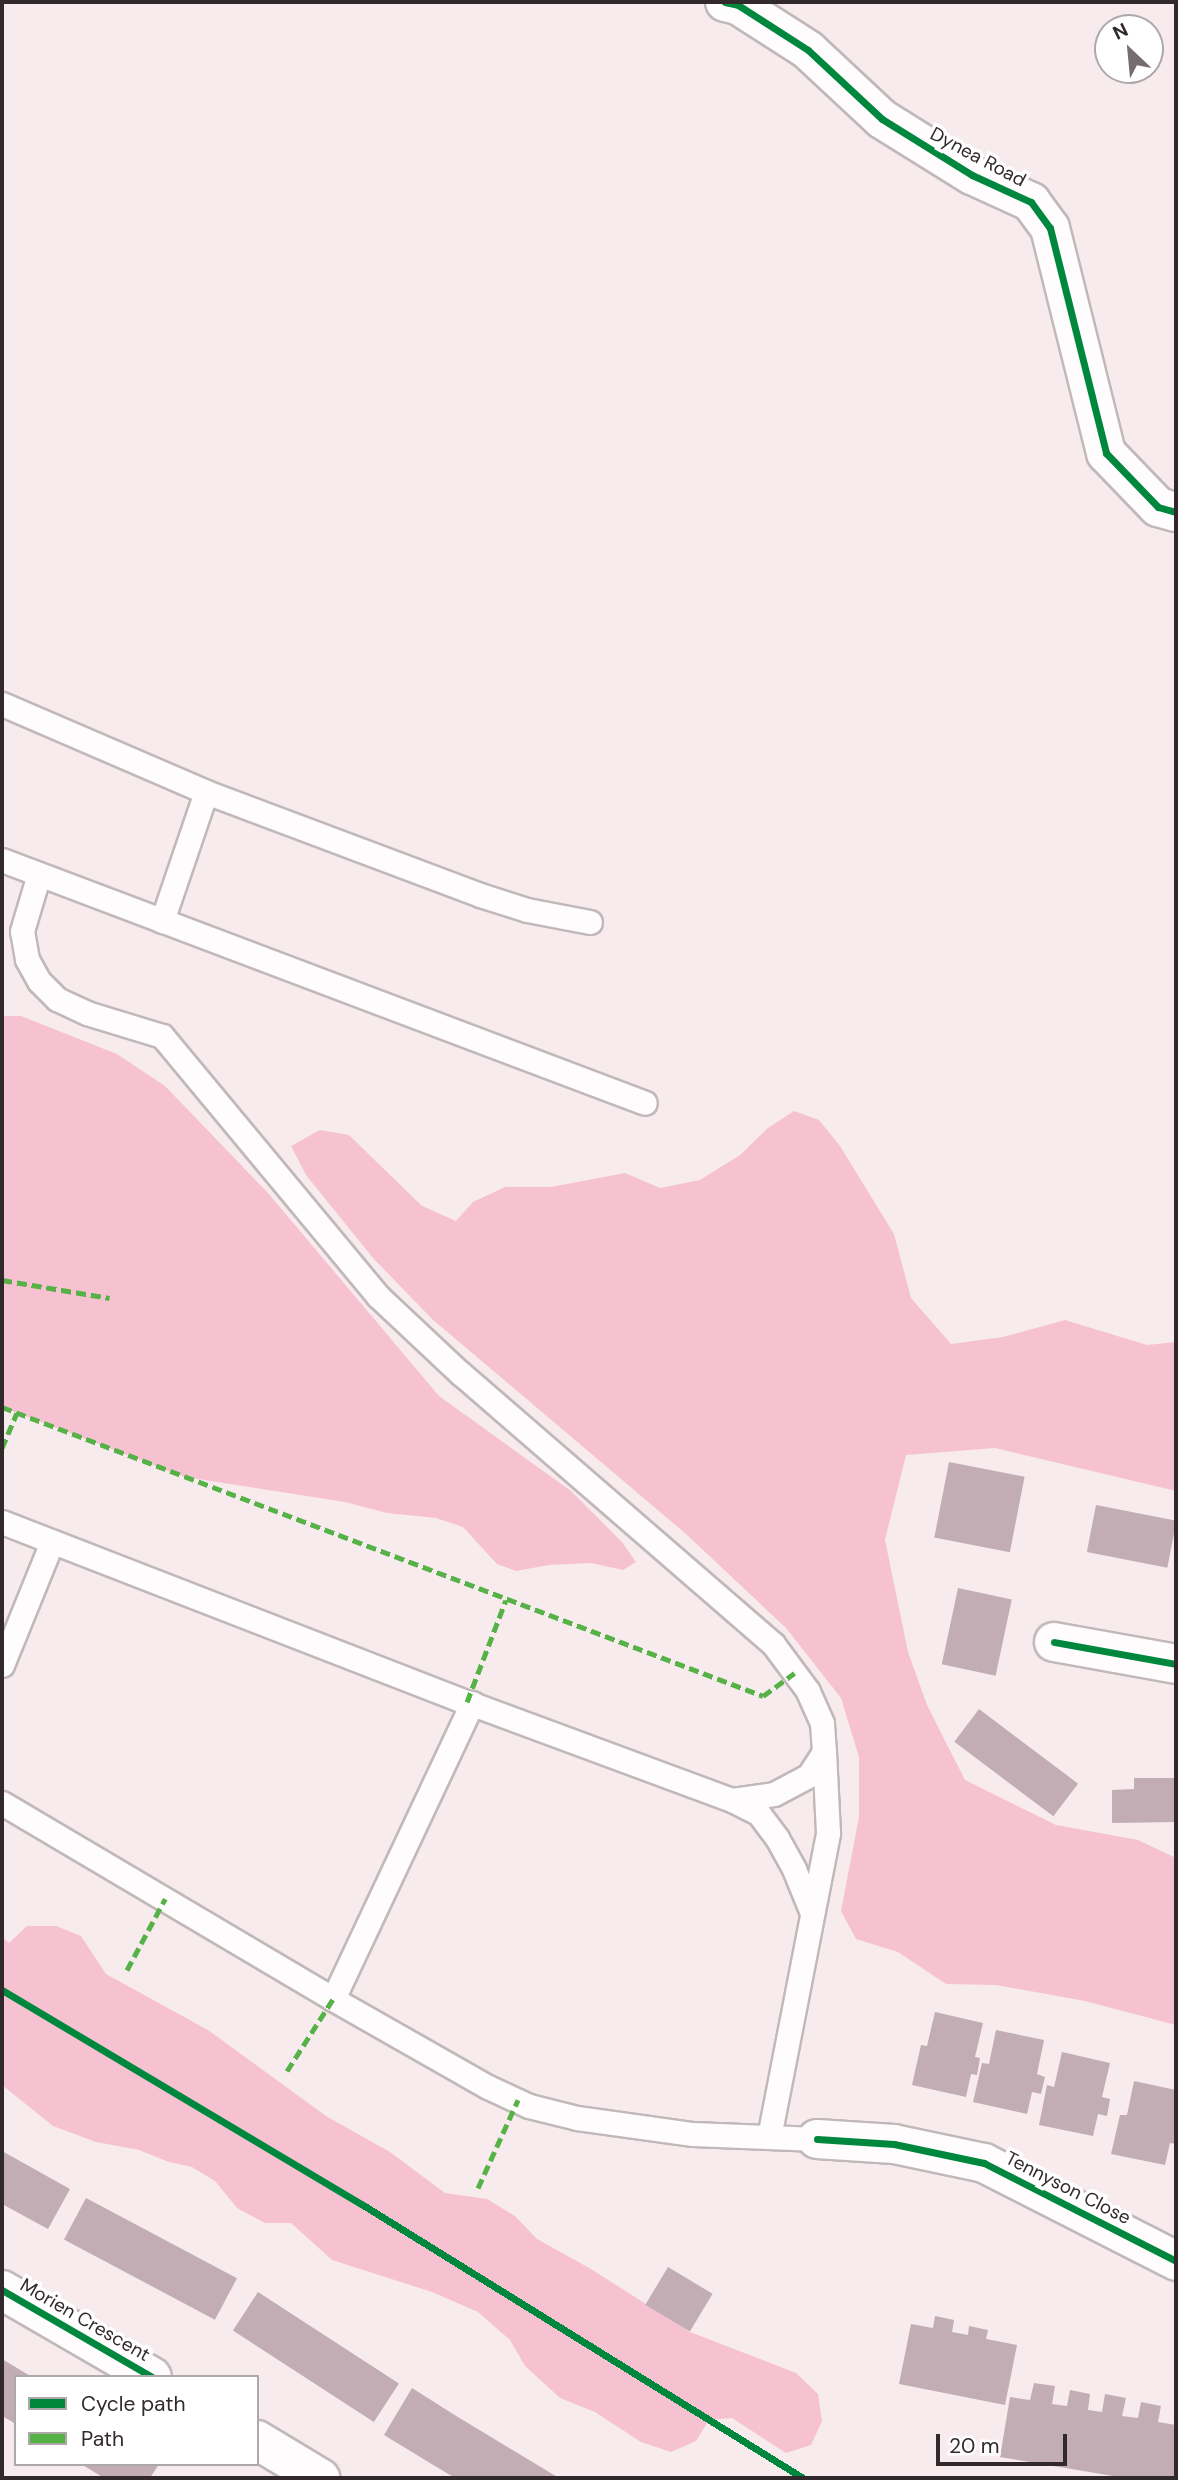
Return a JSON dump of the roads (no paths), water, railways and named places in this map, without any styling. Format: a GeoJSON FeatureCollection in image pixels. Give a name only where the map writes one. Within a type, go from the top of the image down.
{"type":"FeatureCollection","features":[{"type":"Feature","properties":{"kind":"street","name":"Dynea Road"},"geometry":{"type":"LineString","coordinates":[[726,2],[738,5],[808,50],[882,119],[972,175],[1031,202],[1050,228],[1106,453],[1158,507],[1176,512]]}},
{"type":"Feature","properties":{"kind":"street"},"geometry":{"type":"LineString","coordinates":[[1054,1642],[1176,1664]]}},
{"type":"Feature","properties":{"kind":"street","name":"Tennyson Close"},"geometry":{"type":"LineString","coordinates":[[817,2139],[894,2144],[984,2163],[1176,2261]]}},
{"type":"Feature","properties":{"kind":"street","name":"Morien Crescent"},"geometry":{"type":"LineString","coordinates":[[2,2290],[149,2375]]}},
{"type":"Feature","properties":{"kind":"street"},"geometry":{"type":"LineString","coordinates":[[259,2441],[320,2478]]}},
{"type":"Feature","properties":{"kind":"lane"},"geometry":{"type":"LineString","coordinates":[[2,704],[206,792],[480,895],[527,910],[590,922]]}},
{"type":"Feature","properties":{"kind":"lane"},"geometry":{"type":"LineString","coordinates":[[162,921],[206,792]]}},
{"type":"Feature","properties":{"kind":"lane"},"geometry":{"type":"LineString","coordinates":[[2,860],[645,1102]]}},
{"type":"Feature","properties":{"kind":"lane"},"geometry":{"type":"LineString","coordinates":[[39,874],[22,931],[27,959],[39,981],[57,999],[87,1013],[162,1036],[378,1296],[461,1374],[773,1644],[808,1690],[822,1723],[828,1833],[769,2137]]}},
{"type":"Feature","properties":{"kind":"lane"},"geometry":{"type":"LineString","coordinates":[[2,1522],[732,1800],[759,1814],[777,1838],[794,1869],[812,1913]]}},
{"type":"Feature","properties":{"kind":"lane"},"geometry":{"type":"LineString","coordinates":[[2,1665],[52,1542]]}},
{"type":"Feature","properties":{"kind":"lane"},"geometry":{"type":"LineString","coordinates":[[334,1999],[472,1703]]}},
{"type":"Feature","properties":{"kind":"lane"},"geometry":{"type":"LineString","coordinates":[[732,1800],[774,1794],[809,1775],[824,1752]]}},
{"type":"Feature","properties":{"kind":"lane"},"geometry":{"type":"LineString","coordinates":[[2,1803],[334,1999],[488,2087],[530,2106],[577,2118],[693,2134],[817,2139]]}}]}
